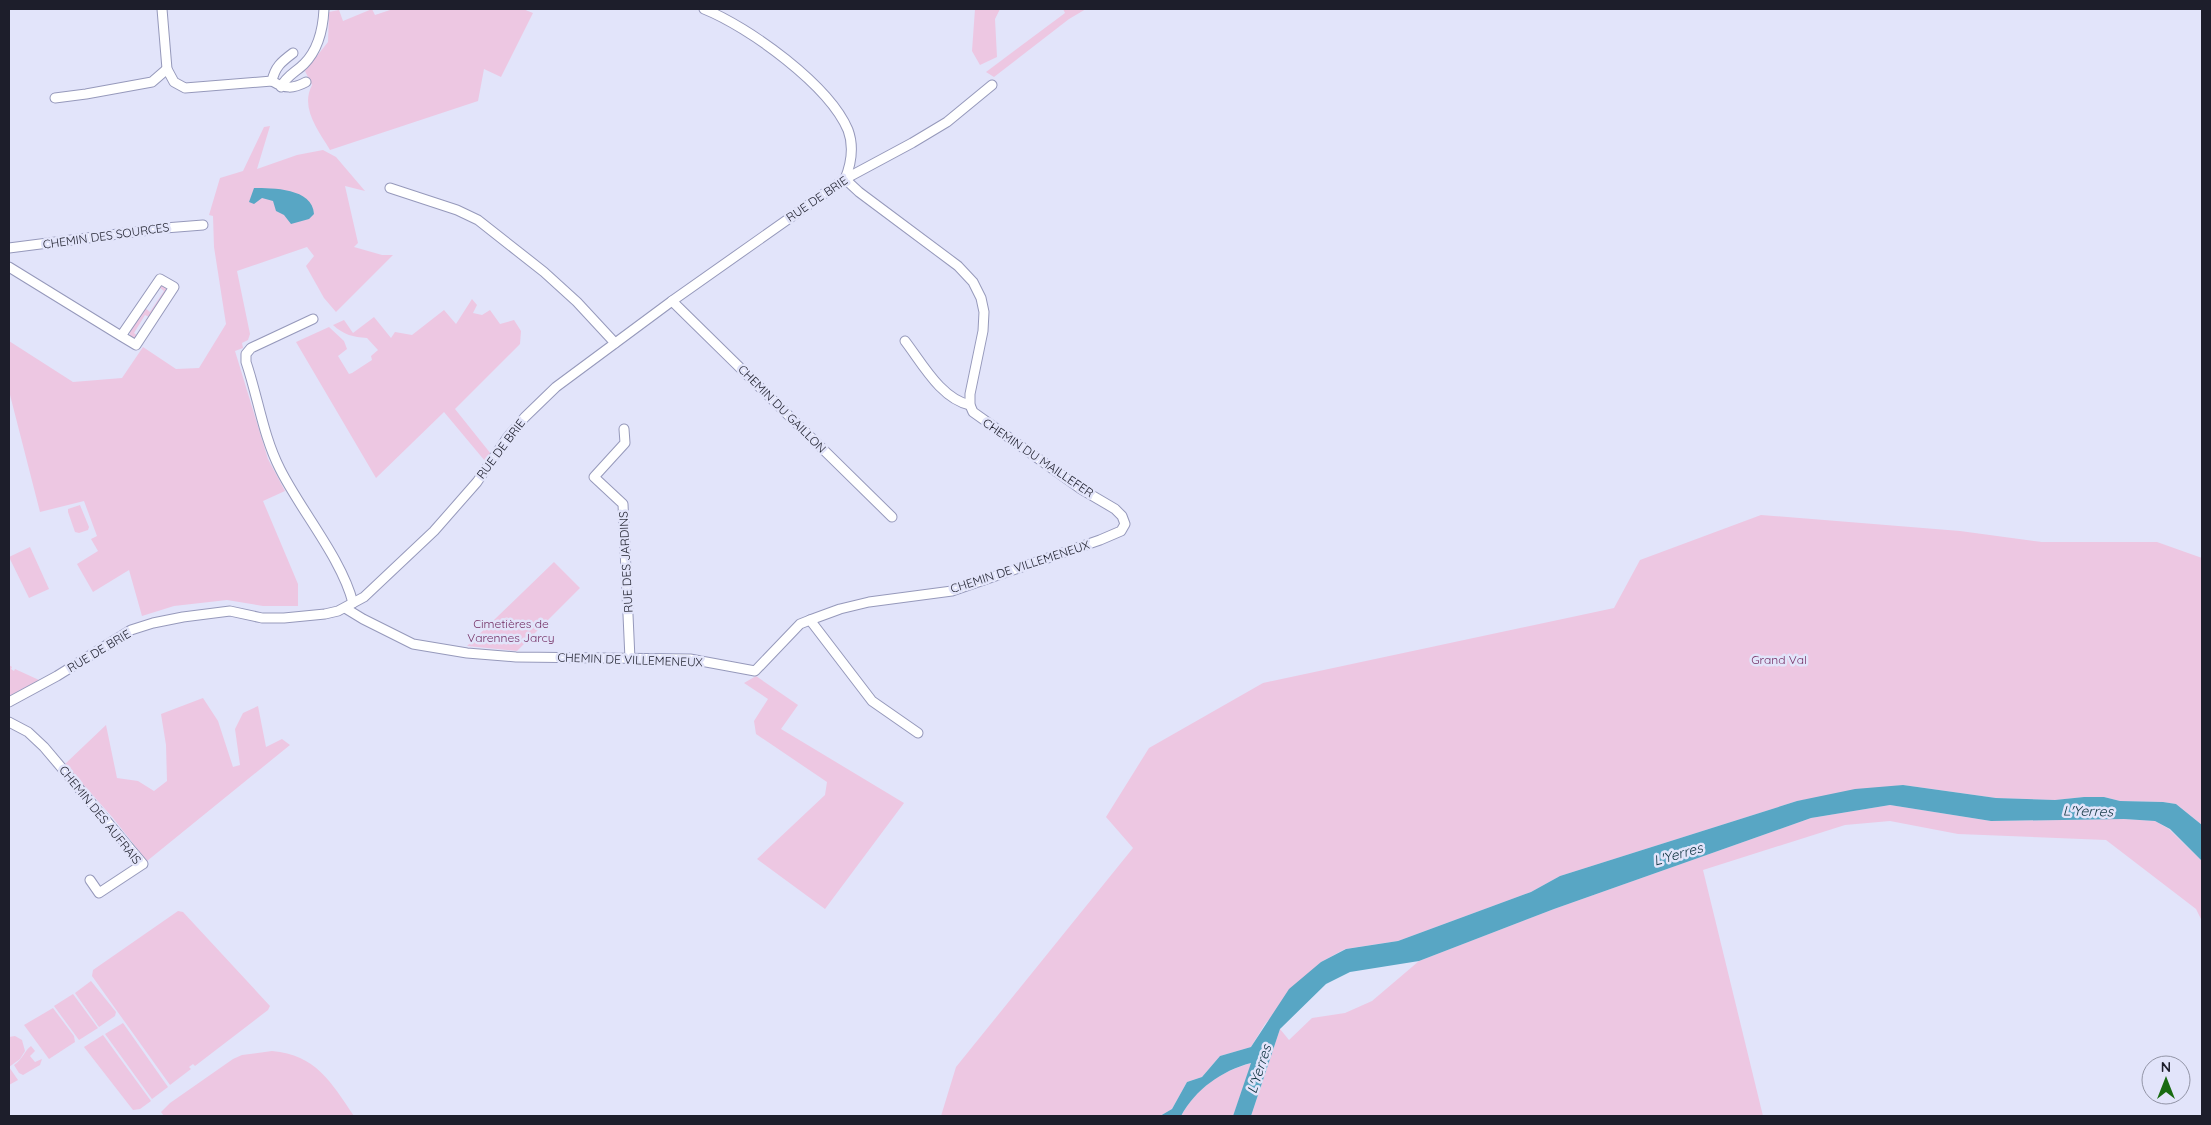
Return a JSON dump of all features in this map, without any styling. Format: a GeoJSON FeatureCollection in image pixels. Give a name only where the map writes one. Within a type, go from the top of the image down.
{"type":"FeatureCollection","features":[{"type":"Feature","properties":{"kind":"street"},"geometry":{"type":"LineString","coordinates":[[162,9],[168,69],[174,82],[185,88],[272,81],[282,87],[291,88],[306,82]]}},
{"type":"Feature","properties":{"kind":"street"},"geometry":{"type":"LineString","coordinates":[[282,87],[284,80],[314,53],[320,35],[324,9]]}},
{"type":"Feature","properties":{"kind":"street"},"geometry":{"type":"LineString","coordinates":[[704,9],[724,17],[755,37],[792,66],[828,100],[848,131],[851,147],[850,166],[845,179],[859,192],[958,266],[973,282],[981,298],[984,312],[970,406]]}},
{"type":"Feature","properties":{"kind":"street"},"geometry":{"type":"LineString","coordinates":[[272,81],[274,70],[279,62],[293,53]]}},
{"type":"Feature","properties":{"kind":"street"},"geometry":{"type":"LineString","coordinates":[[55,98],[152,82],[168,69]]}},
{"type":"Feature","properties":{"kind":"street","name":"RUE DE BRIE"},"geometry":{"type":"LineString","coordinates":[[9,702],[57,676],[131,630],[153,623],[230,611],[262,618],[326,614],[349,606],[364,597],[434,531],[477,482],[507,438],[525,417],[556,387],[672,301],[845,179],[947,122],[992,85]]}},
{"type":"Feature","properties":{"kind":"street"},"geometry":{"type":"LineString","coordinates":[[390,188],[458,210],[478,220],[544,272],[615,343]]}},
{"type":"Feature","properties":{"kind":"street","name":"CHEMIN DES SOURCES"},"geometry":{"type":"LineString","coordinates":[[9,248],[203,224]]}},
{"type":"Feature","properties":{"kind":"street"},"geometry":{"type":"LineString","coordinates":[[9,266],[120,336],[136,345],[174,287],[160,279],[120,336]]}},
{"type":"Feature","properties":{"kind":"street","name":"CHEMIN DU GAILLON"},"geometry":{"type":"LineString","coordinates":[[672,301],[892,517]]}},
{"type":"Feature","properties":{"kind":"street"},"geometry":{"type":"LineString","coordinates":[[313,319],[251,348],[246,354],[246,362],[279,467],[340,570],[350,590],[349,606]]}},
{"type":"Feature","properties":{"kind":"street","name":"CHEMIN DU MAILLEFER"},"geometry":{"type":"LineString","coordinates":[[905,341],[941,387],[960,403],[970,406],[979,418],[1081,489],[1116,509],[1122,516],[1124,524]]}},
{"type":"Feature","properties":{"kind":"street","name":"RUE DES JARDINS"},"geometry":{"type":"LineString","coordinates":[[624,429],[625,443],[594,477],[624,504],[630,659]]}},
{"type":"Feature","properties":{"kind":"street","name":"CHEMIN DE VILLEMENEUX"},"geometry":{"type":"LineString","coordinates":[[349,606],[363,620],[413,644],[467,653],[516,657],[690,659],[755,671],[800,624],[810,620],[840,609],[869,602],[952,591],[1113,535],[1121,531],[1124,524]]}},
{"type":"Feature","properties":{"kind":"street"},"geometry":{"type":"LineString","coordinates":[[810,620],[872,700],[918,732]]}},
{"type":"Feature","properties":{"kind":"street","name":"CHEMIN DES AUFRAIS"},"geometry":{"type":"LineString","coordinates":[[9,722],[28,732],[44,747],[144,864],[99,893],[90,880]]}},
{"type":"Feature","properties":{"kind":"green space"},"geometry":{"type":"Polygon","coordinates":[[[372,9],[375,15],[393,9],[523,9],[533,13],[501,77],[484,69],[478,101],[330,150],[316,127],[309,110],[308,102],[312,85],[305,71],[328,42],[329,12],[339,10],[343,21],[372,9]]]}},
{"type":"Feature","properties":{"kind":"green space"},"geometry":{"type":"Polygon","coordinates":[[[975,9],[1000,9],[995,19],[997,57],[980,65],[972,51],[975,9]]]}},
{"type":"Feature","properties":{"kind":"green space"},"geometry":{"type":"Polygon","coordinates":[[[1063,9],[1086,9],[1069,19],[994,77],[986,72],[1065,13],[1063,9]]]}},
{"type":"Feature","properties":{"kind":"green space"},"geometry":{"type":"Polygon","coordinates":[[[270,126],[257,169],[297,155],[323,150],[336,157],[365,191],[345,186],[358,243],[354,247],[382,255],[393,255],[336,312],[324,298],[306,266],[314,256],[307,247],[237,271],[250,334],[248,340],[242,343],[243,348],[235,351],[268,459],[285,491],[263,501],[298,584],[298,606],[263,606],[227,600],[174,606],[142,616],[129,570],[93,592],[77,564],[98,551],[91,539],[97,536],[84,501],[40,512],[9,391],[9,341],[73,382],[122,378],[143,347],[176,369],[199,368],[226,324],[214,247],[213,216],[209,215],[220,178],[243,171],[264,127],[270,126]]]}},
{"type":"Feature","properties":{"kind":"green space"},"geometry":{"type":"Polygon","coordinates":[[[163,285],[168,290],[151,318],[145,315],[134,333],[139,337],[133,339],[130,336],[130,331],[145,308],[150,312],[164,291],[159,287],[163,285]]]}},
{"type":"Feature","properties":{"kind":"green space"},"geometry":{"type":"Polygon","coordinates":[[[472,299],[477,305],[473,313],[482,315],[490,310],[500,324],[514,320],[521,331],[520,344],[455,409],[491,454],[485,461],[444,412],[376,478],[296,342],[329,327],[344,341],[347,349],[338,356],[349,374],[372,360],[371,356],[378,350],[367,338],[349,335],[333,325],[344,320],[353,333],[374,317],[391,338],[395,332],[412,335],[444,310],[456,324],[472,299]]]}},
{"type":"Feature","properties":{"kind":"green space"},"geometry":{"type":"Polygon","coordinates":[[[80,505],[89,527],[88,530],[79,533],[75,532],[68,509],[80,505]]]}},
{"type":"Feature","properties":{"kind":"green space","name":"Grand Val"},"geometry":{"type":"Polygon","coordinates":[[[1761,515],[1960,531],[2042,542],[2157,542],[2202,558],[2202,825],[2176,804],[2163,802],[2120,801],[2104,797],[2055,800],[1996,798],[1903,785],[1797,801],[1560,876],[1531,892],[1398,941],[1345,949],[1321,962],[1265,1024],[1251,1047],[1220,1056],[1202,1077],[1187,1082],[1172,1109],[1160,1116],[941,1116],[956,1067],[1133,848],[1106,817],[1149,748],[1263,683],[1614,608],[1640,560],[1761,515]]]}},
{"type":"Feature","properties":{"kind":"green space"},"geometry":{"type":"Polygon","coordinates":[[[30,547],[49,589],[29,598],[9,557],[30,547]]]}},
{"type":"Feature","properties":{"kind":"green space","name":"Cimetières de Varennes Jarcy"},"geometry":{"type":"Polygon","coordinates":[[[554,562],[580,588],[517,651],[467,646],[554,562]]]}},
{"type":"Feature","properties":{"kind":"green space"},"geometry":{"type":"Polygon","coordinates":[[[9,665],[14,671],[15,669],[39,680],[9,696],[9,665]]]}},
{"type":"Feature","properties":{"kind":"green space"},"geometry":{"type":"Polygon","coordinates":[[[756,676],[798,705],[781,729],[904,803],[825,909],[757,859],[825,795],[827,782],[756,734],[754,721],[768,699],[744,683],[756,676]]]}},
{"type":"Feature","properties":{"kind":"green space"},"geometry":{"type":"Polygon","coordinates":[[[203,698],[218,721],[233,767],[240,765],[235,729],[243,713],[258,706],[266,747],[282,739],[290,745],[147,861],[113,818],[65,764],[106,725],[117,778],[138,781],[154,791],[167,781],[166,745],[161,714],[203,698]]]}},
{"type":"Feature","properties":{"kind":"green space"},"geometry":{"type":"Polygon","coordinates":[[[1890,805],[1991,821],[2124,819],[2155,821],[2169,829],[2202,861],[2202,921],[2196,909],[2106,840],[1958,834],[1890,821],[1845,825],[1703,870],[1763,1116],[1251,1116],[1280,1029],[1289,1040],[1312,1018],[1345,1013],[1372,1001],[1419,961],[1554,909],[1811,818],[1890,805]]]}},
{"type":"Feature","properties":{"kind":"green space"},"geometry":{"type":"Polygon","coordinates":[[[178,911],[183,912],[270,1006],[268,1010],[195,1066],[193,1064],[189,1067],[191,1069],[170,1085],[92,976],[93,970],[178,911]]]}},
{"type":"Feature","properties":{"kind":"green space"},"geometry":{"type":"Polygon","coordinates":[[[91,981],[116,1012],[115,1016],[99,1027],[75,993],[91,981]]]}},
{"type":"Feature","properties":{"kind":"green space"},"geometry":{"type":"Polygon","coordinates":[[[73,994],[98,1028],[79,1040],[54,1006],[73,994]]]}},
{"type":"Feature","properties":{"kind":"green space"},"geometry":{"type":"Polygon","coordinates":[[[53,1008],[74,1036],[75,1042],[49,1059],[24,1025],[53,1008]]]}},
{"type":"Feature","properties":{"kind":"green space"},"geometry":{"type":"Polygon","coordinates":[[[123,1023],[168,1087],[152,1099],[105,1034],[123,1023]]]}},
{"type":"Feature","properties":{"kind":"green space"},"geometry":{"type":"Polygon","coordinates":[[[103,1035],[151,1101],[140,1109],[133,1110],[84,1047],[103,1035]]]}},
{"type":"Feature","properties":{"kind":"green space"},"geometry":{"type":"Polygon","coordinates":[[[15,1036],[22,1040],[25,1051],[20,1059],[9,1067],[9,1037],[15,1036]]]}},
{"type":"Feature","properties":{"kind":"green space"},"geometry":{"type":"Polygon","coordinates":[[[31,1046],[35,1051],[30,1056],[35,1062],[42,1059],[40,1065],[23,1075],[19,1073],[14,1065],[31,1046]]]}},
{"type":"Feature","properties":{"kind":"green space"},"geometry":{"type":"Polygon","coordinates":[[[272,1051],[300,1058],[311,1064],[330,1082],[354,1116],[164,1116],[161,1112],[170,1103],[233,1059],[242,1055],[272,1051]]]}},
{"type":"Feature","properties":{"kind":"green space"},"geometry":{"type":"Polygon","coordinates":[[[1252,1063],[1233,1116],[1181,1116],[1194,1097],[1210,1082],[1241,1066],[1252,1063]]]}},
{"type":"Feature","properties":{"kind":"green space"},"geometry":{"type":"Polygon","coordinates":[[[9,1067],[18,1080],[9,1085],[9,1067]]]}},
{"type":"Feature","properties":{"kind":"water"},"geometry":{"type":"Polygon","coordinates":[[[254,188],[281,189],[299,194],[312,205],[314,214],[309,219],[291,224],[284,215],[276,211],[273,201],[262,198],[254,204],[249,202],[254,188]]]}},
{"type":"Feature","properties":{"kind":"water","name":"L'Yerres"},"geometry":{"type":"Polygon","coordinates":[[[1903,785],[1996,798],[2055,800],[2104,797],[2120,801],[2176,804],[2202,825],[2202,861],[2170,829],[2155,821],[2124,819],[1991,821],[1890,805],[1811,818],[1554,909],[1419,961],[1350,972],[1326,984],[1280,1029],[1251,1116],[1233,1116],[1251,1063],[1240,1066],[1210,1082],[1194,1097],[1181,1116],[1160,1116],[1172,1109],[1187,1082],[1202,1077],[1220,1056],[1251,1047],[1289,989],[1321,962],[1346,949],[1398,941],[1531,892],[1560,876],[1797,801],[1855,789],[1903,785]]]}}]}
